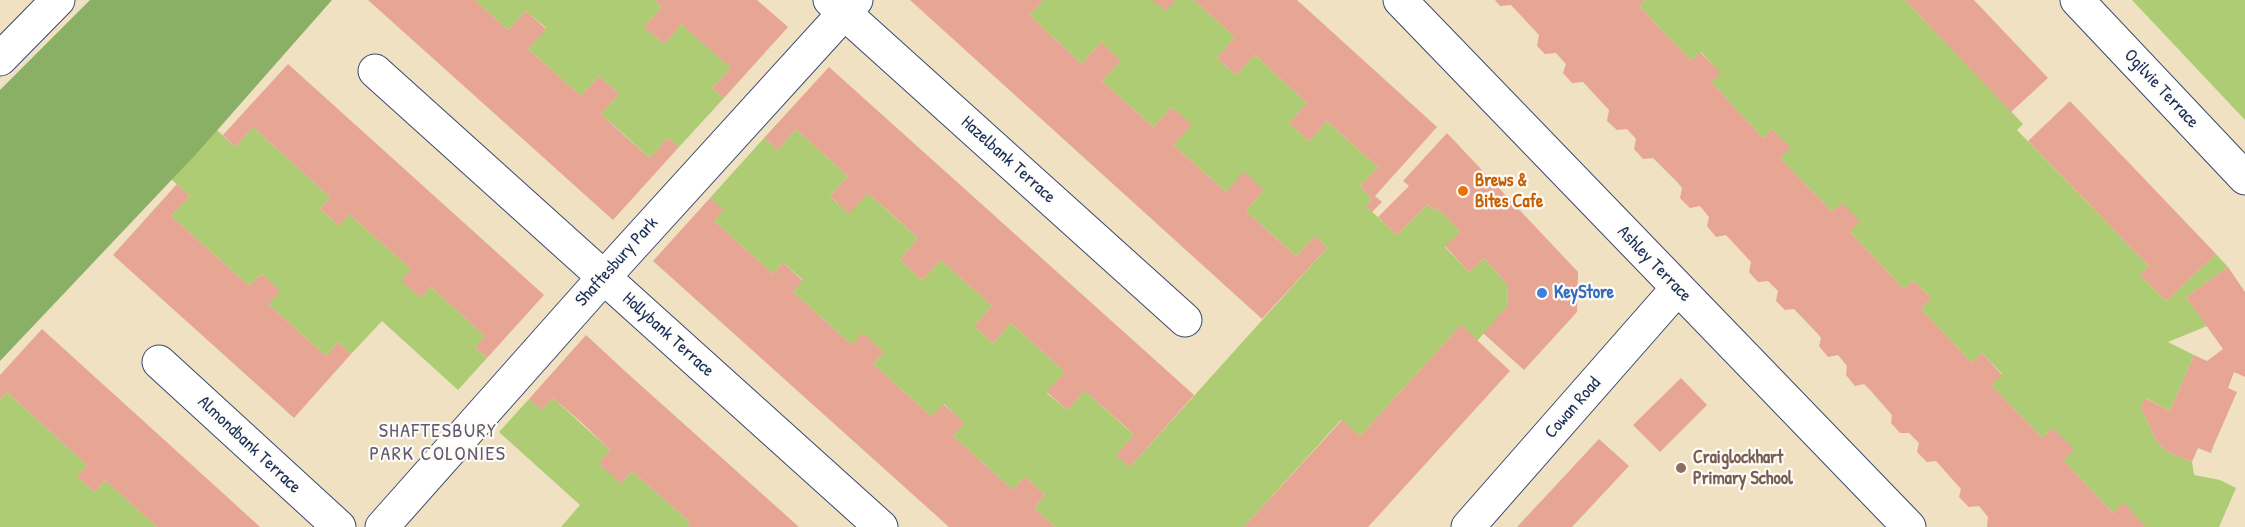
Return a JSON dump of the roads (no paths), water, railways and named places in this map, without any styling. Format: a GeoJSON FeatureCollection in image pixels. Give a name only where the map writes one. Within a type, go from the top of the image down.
{"type":"FeatureCollection","features":[{"type":"Feature","properties":{"kind":"street"},"geometry":{"type":"LineString","coordinates":[[0,59],[58,0]]}},
{"type":"Feature","properties":{"kind":"street","name":"Ashley Terrace"},"geometry":{"type":"LineString","coordinates":[[1400,0],[1909,527]]}},
{"type":"Feature","properties":{"kind":"street","name":"Ogilvie Terrace"},"geometry":{"type":"LineString","coordinates":[[2077,0],[2245,178]]}},
{"type":"Feature","properties":{"kind":"street","name":"Shaftesbury Park"},"geometry":{"type":"LineString","coordinates":[[382,527],[844,4]]}},
{"type":"Feature","properties":{"kind":"street","name":"Hazelbank Terrace"},"geometry":{"type":"LineString","coordinates":[[844,4],[1185,320]]}},
{"type":"Feature","properties":{"kind":"street","name":"Hollybank Terrace"},"geometry":{"type":"LineString","coordinates":[[375,71],[881,527]]}},
{"type":"Feature","properties":{"kind":"street","name":"Cowan Road"},"geometry":{"type":"LineString","coordinates":[[1468,527],[1677,289]]}},
{"type":"Feature","properties":{"kind":"street","name":"Almondbank Terrace"},"geometry":{"type":"LineString","coordinates":[[159,362],[339,527]]}},
{"type":"Feature","properties":{"kind":"place","name":"Brews & Bites Cafe"},"geometry":{"type":"Point","coordinates":[1463,191]}},
{"type":"Feature","properties":{"kind":"place","name":"KeyStore"},"geometry":{"type":"Point","coordinates":[1542,293]}},
{"type":"Feature","properties":{"kind":"place","name":"Craiglockhart Primary School"},"geometry":{"type":"Point","coordinates":[1681,468]}},
{"type":"Feature","properties":{"kind":"district","name":"SHAFTESBURY PARK COLONIES"},"geometry":{"type":"Point","coordinates":[438,444]}}]}
